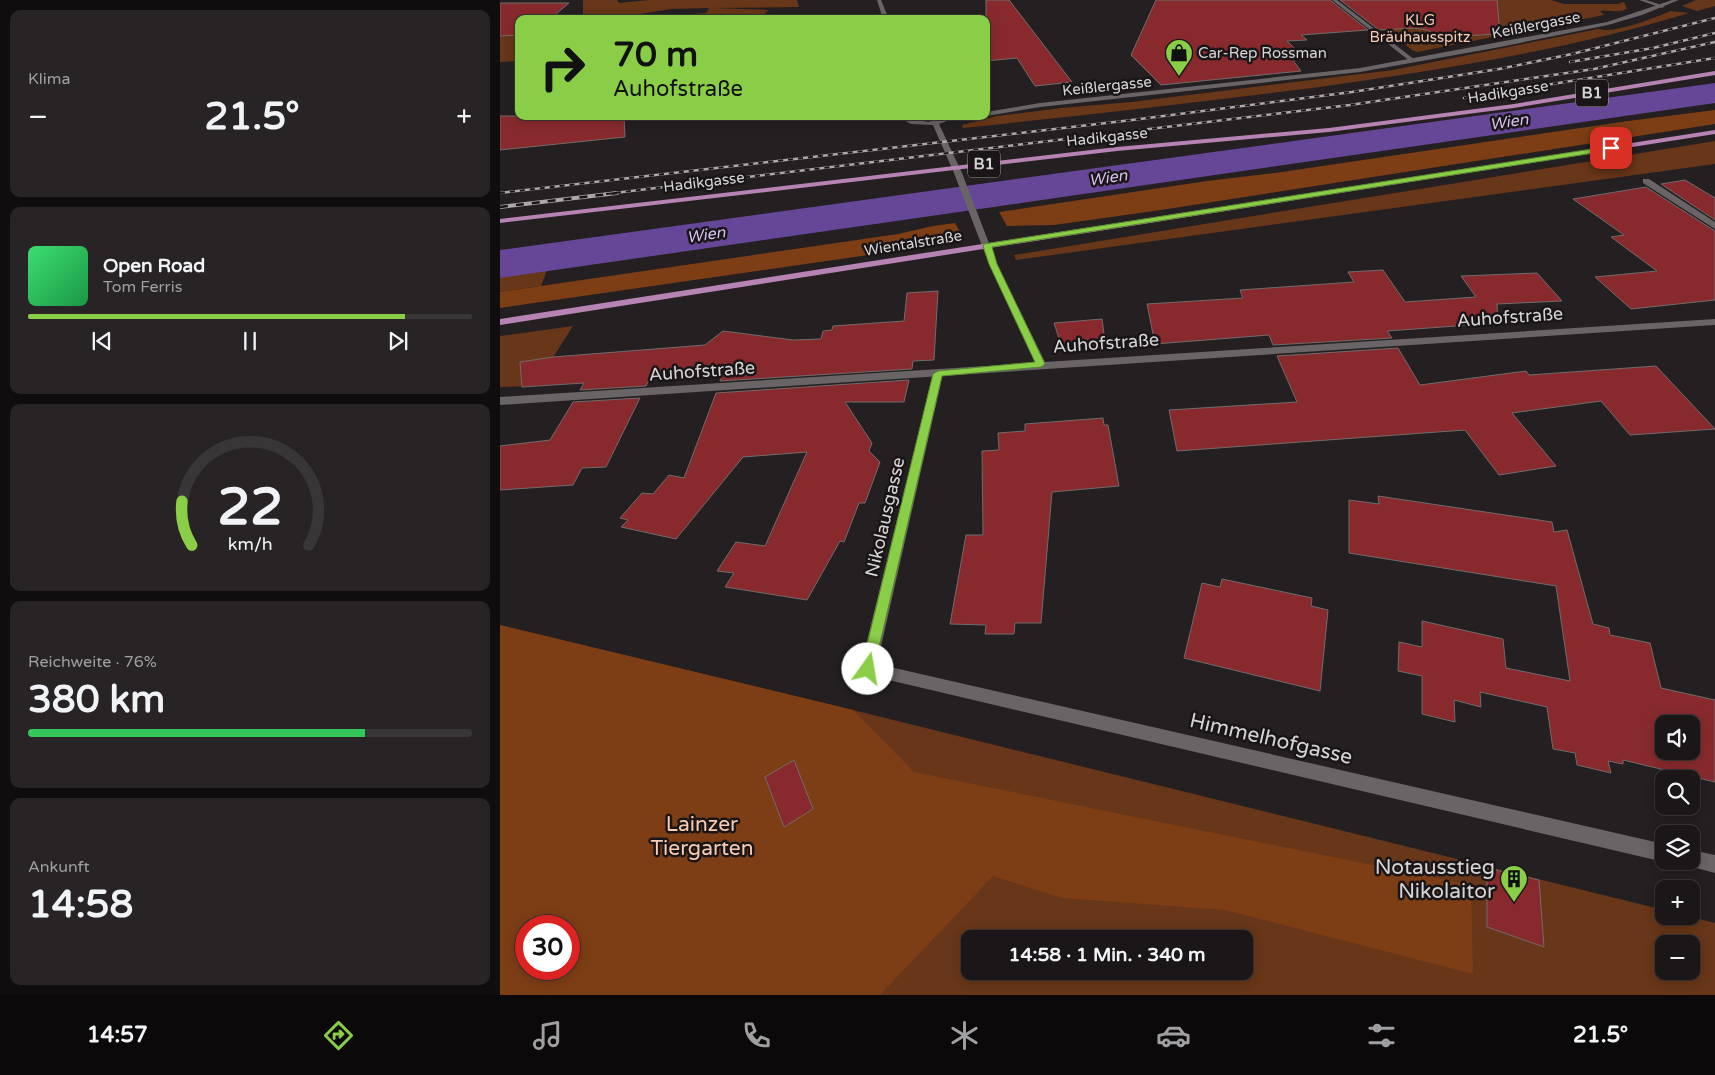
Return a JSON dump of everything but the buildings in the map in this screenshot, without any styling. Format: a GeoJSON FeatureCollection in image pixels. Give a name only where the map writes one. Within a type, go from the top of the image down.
{"type":"FeatureCollection","features":[{"type":"Feature","properties":{"kind":"main road","name":"Hadikgasse"},"geometry":{"type":"LineString","coordinates":[[500,221],[1117,149],[1329,130],[1469,112],[1715,74]]}},
{"type":"Feature","properties":{"kind":"main road","name":"Wientalstraße"},"geometry":{"type":"LineString","coordinates":[[500,322],[1715,132]]}},
{"type":"Feature","properties":{"kind":"street"},"geometry":{"type":"LineString","coordinates":[[879,0],[884,15]]}},
{"type":"Feature","properties":{"kind":"street"},"geometry":{"type":"LineString","coordinates":[[1334,0],[1413,61]]}},
{"type":"Feature","properties":{"kind":"street"},"geometry":{"type":"LineString","coordinates":[[1641,0],[1662,6]]}},
{"type":"Feature","properties":{"kind":"street","name":"Keißlergasse"},"geometry":{"type":"LineString","coordinates":[[990,113],[1040,105],[1331,74],[1413,61],[1608,23],[1677,0]]}},
{"type":"Feature","properties":{"kind":"street"},"geometry":{"type":"LineString","coordinates":[[880,15],[881,8]]}},
{"type":"Feature","properties":{"kind":"street","name":"Keißlergasse"},"geometry":{"type":"LineString","coordinates":[[990,106],[1040,105]]}},
{"type":"Feature","properties":{"kind":"street"},"geometry":{"type":"LineString","coordinates":[[909,120],[935,123],[944,120]]}},
{"type":"Feature","properties":{"kind":"street"},"geometry":{"type":"LineString","coordinates":[[935,123],[982,232],[993,264],[1041,364]]}},
{"type":"Feature","properties":{"kind":"street"},"geometry":{"type":"LineString","coordinates":[[1646,181],[1715,226]]}},
{"type":"Feature","properties":{"kind":"street","name":"Auhofstraße"},"geometry":{"type":"LineString","coordinates":[[500,401],[938,374],[1041,364],[1715,322]]}},
{"type":"Feature","properties":{"kind":"street","name":"Nikolausgasse"},"geometry":{"type":"LineString","coordinates":[[868,669],[938,374]]}},
{"type":"Feature","properties":{"kind":"street","name":"Himmelhofgasse"},"geometry":{"type":"LineString","coordinates":[[868,669],[1655,850]]}},
{"type":"Feature","properties":{"kind":"street"},"geometry":{"type":"LineString","coordinates":[[1700,861],[1715,864]]}},
{"type":"Feature","properties":{"kind":"green space"},"geometry":{"type":"Polygon","coordinates":[[[583,0],[617,0],[619,3],[649,0],[797,0],[799,7],[714,8],[769,10],[763,15],[678,15],[706,13],[709,8],[671,9],[634,15],[583,15],[583,0]]]}},
{"type":"Feature","properties":{"kind":"green space","name":"KLG Bräuhausspitz"},"geometry":{"type":"Polygon","coordinates":[[[1350,0],[1551,0],[1564,4],[1618,4],[1624,2],[1627,9],[1600,11],[1604,15],[1417,52],[1392,34],[1395,33],[1371,20],[1350,0]]]}},
{"type":"Feature","properties":{"kind":"green space"},"geometry":{"type":"Polygon","coordinates":[[[1696,0],[1715,0],[1715,6],[1697,11],[1682,6],[1696,0]]]}},
{"type":"Feature","properties":{"kind":"green space"},"geometry":{"type":"Polygon","coordinates":[[[1671,11],[1689,13],[1547,49],[1401,75],[1304,89],[1134,109],[963,128],[962,125],[981,120],[990,120],[990,118],[997,116],[1132,102],[1393,70],[1598,29],[1614,29],[1645,21],[1671,11]]]}},
{"type":"Feature","properties":{"kind":"green space"},"geometry":{"type":"Polygon","coordinates":[[[515,20],[515,61],[500,62],[500,22],[515,20]]]}},
{"type":"Feature","properties":{"kind":"green space"},"geometry":{"type":"Polygon","coordinates":[[[1715,110],[1715,124],[1161,210],[1054,225],[1007,226],[999,212],[1628,121],[1715,110]]]}},
{"type":"Feature","properties":{"kind":"green space"},"geometry":{"type":"Polygon","coordinates":[[[1715,141],[1715,164],[1016,260],[1014,255],[1715,141]]]}},
{"type":"Feature","properties":{"kind":"green space"},"geometry":{"type":"Polygon","coordinates":[[[955,223],[962,235],[952,243],[500,308],[500,292],[898,234],[955,223]]]}},
{"type":"Feature","properties":{"kind":"green space"},"geometry":{"type":"Polygon","coordinates":[[[548,267],[541,286],[500,292],[500,274],[548,267]]]}},
{"type":"Feature","properties":{"kind":"green space"},"geometry":{"type":"Polygon","coordinates":[[[573,326],[535,386],[500,387],[500,336],[573,326]]]}},
{"type":"Feature","properties":{"kind":"green space","name":"Lainzer Tiergarten"},"geometry":{"type":"Polygon","coordinates":[[[500,625],[1655,908],[1655,925],[1700,925],[1700,919],[1715,923],[1715,995],[500,995],[500,625]]]}},
{"type":"Feature","properties":{"kind":"green space","name":"Lainzer Tiergarten"},"geometry":{"type":"Polygon","coordinates":[[[500,625],[853,710],[914,772],[1471,885],[1473,974],[1225,910],[1062,898],[993,876],[880,995],[500,995],[500,625]]]}},
{"type":"Feature","properties":{"kind":"waterway","name":"Wien"},"geometry":{"type":"LineString","coordinates":[[500,264],[1715,93]]}},
{"type":"Feature","properties":{"kind":"railway"},"geometry":{"type":"LineString","coordinates":[[500,193],[1132,120],[1352,92],[1499,69],[1572,54],[1715,18]]}},
{"type":"Feature","properties":{"kind":"railway"},"geometry":{"type":"LineString","coordinates":[[1570,62],[1653,48],[1715,33]]}},
{"type":"Feature","properties":{"kind":"railway"},"geometry":{"type":"LineString","coordinates":[[606,194],[1350,105],[1594,69],[1715,42]]}},
{"type":"Feature","properties":{"kind":"railway"},"geometry":{"type":"LineString","coordinates":[[1464,98],[1715,58]]}},
{"type":"Feature","properties":{"kind":"railway"},"geometry":{"type":"LineString","coordinates":[[500,207],[617,193]]}},
{"type":"Feature","properties":{"kind":"place","name":"Car-Rep Rossman"},"geometry":{"type":"Point","coordinates":[1179,77]}},
{"type":"Feature","properties":{"kind":"place","name":"Notausstieg Nikolaitor"},"geometry":{"type":"Point","coordinates":[1514,903]}},
{"type":"Feature","properties":{"kind":"route"},"geometry":{"type":"LineString","coordinates":[[868,669],[938,374],[1041,364],[993,264],[987,246],[1611,148]]}}]}
